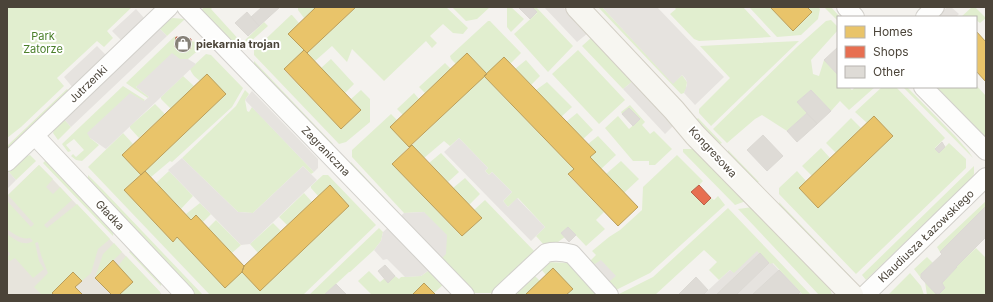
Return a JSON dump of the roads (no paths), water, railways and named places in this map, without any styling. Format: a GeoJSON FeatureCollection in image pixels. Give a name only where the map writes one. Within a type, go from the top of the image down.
{"type":"FeatureCollection","features":[{"type":"Feature","properties":{"kind":"street","name":"Jutrzenki"},"geometry":{"type":"LineString","coordinates":[[7,162],[169,7]]}},
{"type":"Feature","properties":{"kind":"street","name":"Zagraniczna"},"geometry":{"type":"LineString","coordinates":[[186,7],[465,295]]}},
{"type":"Feature","properties":{"kind":"street","name":"Kongresowa"},"geometry":{"type":"LineString","coordinates":[[577,7],[674,110],[695,135],[852,295]]}},
{"type":"Feature","properties":{"kind":"street"},"geometry":{"type":"LineString","coordinates":[[846,7],[854,16]]}},
{"type":"Feature","properties":{"kind":"street"},"geometry":{"type":"LineString","coordinates":[[926,16],[935,7]]}},
{"type":"Feature","properties":{"kind":"street"},"geometry":{"type":"LineString","coordinates":[[924,88],[986,151]]}},
{"type":"Feature","properties":{"kind":"street","name":"Gładka"},"geometry":{"type":"LineString","coordinates":[[35,136],[185,295]]}},
{"type":"Feature","properties":{"kind":"street","name":"Klaudiusza Łazowskiego"},"geometry":{"type":"LineString","coordinates":[[865,295],[986,177]]}},
{"type":"Feature","properties":{"kind":"street"},"geometry":{"type":"LineString","coordinates":[[501,295],[546,253],[550,252],[572,254],[605,290]]}},
{"type":"Feature","properties":{"kind":"place","name":"piekarnia trojan"},"geometry":{"type":"Point","coordinates":[183,44]}},
{"type":"Feature","properties":{"kind":"park label","name":"Park Zatorze"},"geometry":{"type":"Point","coordinates":[43,42]}}]}
